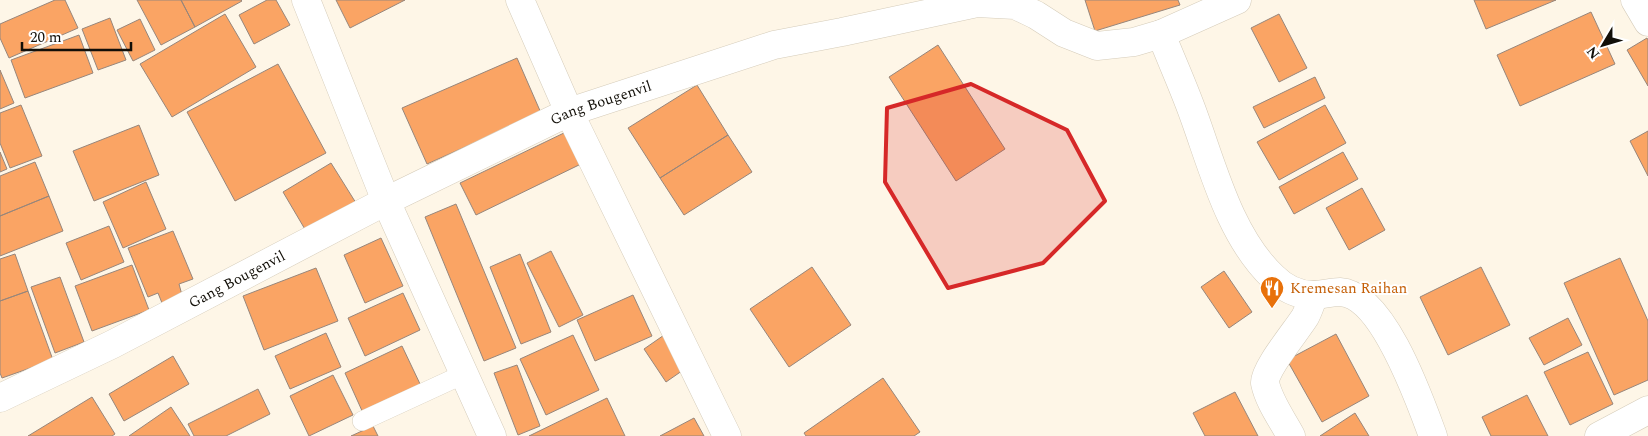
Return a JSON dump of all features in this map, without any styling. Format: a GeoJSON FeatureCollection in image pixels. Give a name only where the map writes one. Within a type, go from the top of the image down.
{"type":"FeatureCollection","features":[{"type":"Feature","properties":{"kind":"street"},"geometry":{"type":"LineString","coordinates":[[306,0],[386,201],[492,436]]}},
{"type":"Feature","properties":{"kind":"street"},"geometry":{"type":"LineString","coordinates":[[520,0],[569,112],[727,436]]}},
{"type":"Feature","properties":{"kind":"street","name":"Gang Bougenvil"},"geometry":{"type":"LineString","coordinates":[[0,398],[113,344],[386,201],[569,112],[774,45],[977,3],[1016,2],[1064,32],[1097,46],[1134,42],[1161,34],[1237,0]]}},
{"type":"Feature","properties":{"kind":"street"},"geometry":{"type":"LineString","coordinates":[[1635,0],[1648,22]]}},
{"type":"Feature","properties":{"kind":"street"},"geometry":{"type":"LineString","coordinates":[[1161,34],[1225,202],[1252,255],[1274,278],[1295,292],[1314,295],[1340,292],[1356,296],[1379,319],[1414,385],[1433,436]]}},
{"type":"Feature","properties":{"kind":"street"},"geometry":{"type":"LineString","coordinates":[[1290,436],[1265,381],[1270,367],[1307,314],[1314,295]]}},
{"type":"Feature","properties":{"kind":"street"},"geometry":{"type":"LineString","coordinates":[[1599,436],[1648,410]]}},
{"type":"Feature","properties":{"kind":"lane"},"geometry":{"type":"LineString","coordinates":[[362,421],[464,374]]}},
{"type":"Feature","properties":{"kind":"highlighted area"},"geometry":{"type":"Polygon","coordinates":[[[971,84],[1067,130],[1105,201],[1043,263],[948,288],[885,182],[887,108],[971,84]]]}},
{"type":"Feature","properties":{"kind":"building"},"geometry":{"type":"Polygon","coordinates":[[[55,0],[65,0],[78,28],[9,58],[0,38],[0,24],[55,0]]]}},
{"type":"Feature","properties":{"kind":"building"},"geometry":{"type":"Polygon","coordinates":[[[137,0],[181,0],[195,27],[161,45],[137,0]]]}},
{"type":"Feature","properties":{"kind":"building"},"geometry":{"type":"Polygon","coordinates":[[[181,0],[241,0],[242,1],[195,27],[181,0]]]}},
{"type":"Feature","properties":{"kind":"building"},"geometry":{"type":"Polygon","coordinates":[[[267,0],[276,0],[290,25],[254,44],[239,15],[267,0]]]}},
{"type":"Feature","properties":{"kind":"building"},"geometry":{"type":"Polygon","coordinates":[[[336,0],[405,0],[350,28],[336,0]]]}},
{"type":"Feature","properties":{"kind":"building"},"geometry":{"type":"Polygon","coordinates":[[[1085,0],[1178,0],[1180,5],[1095,31],[1085,0]]]}},
{"type":"Feature","properties":{"kind":"building"},"geometry":{"type":"Polygon","coordinates":[[[1474,0],[1556,0],[1486,29],[1474,0]]]}},
{"type":"Feature","properties":{"kind":"building"},"geometry":{"type":"Polygon","coordinates":[[[1591,12],[1615,64],[1520,106],[1497,55],[1591,12]]]}},
{"type":"Feature","properties":{"kind":"building"},"geometry":{"type":"Polygon","coordinates":[[[225,14],[256,67],[172,117],[140,64],[225,14]]]}},
{"type":"Feature","properties":{"kind":"building"},"geometry":{"type":"Polygon","coordinates":[[[1279,14],[1307,68],[1279,82],[1251,28],[1279,14]]]}},
{"type":"Feature","properties":{"kind":"building"},"geometry":{"type":"Polygon","coordinates":[[[110,18],[126,60],[98,70],[82,29],[110,18]]]}},
{"type":"Feature","properties":{"kind":"building"},"geometry":{"type":"Polygon","coordinates":[[[140,19],[155,50],[133,61],[117,30],[140,19]]]}},
{"type":"Feature","properties":{"kind":"building"},"geometry":{"type":"Polygon","coordinates":[[[79,35],[93,73],[25,98],[11,60],[79,35]]]}},
{"type":"Feature","properties":{"kind":"building"},"geometry":{"type":"Polygon","coordinates":[[[1647,38],[1648,40],[1648,86],[1627,50],[1647,38]]]}},
{"type":"Feature","properties":{"kind":"building"},"geometry":{"type":"Polygon","coordinates":[[[938,45],[1005,149],[956,181],[889,77],[938,45]]]}},
{"type":"Feature","properties":{"kind":"building"},"geometry":{"type":"Polygon","coordinates":[[[517,58],[541,113],[427,164],[402,108],[517,58]]]}},
{"type":"Feature","properties":{"kind":"building"},"geometry":{"type":"Polygon","coordinates":[[[278,64],[326,153],[235,201],[187,112],[278,64]]]}},
{"type":"Feature","properties":{"kind":"building"},"geometry":{"type":"Polygon","coordinates":[[[0,70],[14,103],[0,109],[0,70]]]}},
{"type":"Feature","properties":{"kind":"building"},"geometry":{"type":"Polygon","coordinates":[[[1315,77],[1325,98],[1264,128],[1253,107],[1315,77]]]}},
{"type":"Feature","properties":{"kind":"building"},"geometry":{"type":"Polygon","coordinates":[[[697,85],[728,135],[660,178],[628,128],[697,85]]]}},
{"type":"Feature","properties":{"kind":"building"},"geometry":{"type":"Polygon","coordinates":[[[21,105],[42,156],[10,168],[0,143],[0,113],[21,105]]]}},
{"type":"Feature","properties":{"kind":"building"},"geometry":{"type":"Polygon","coordinates":[[[1325,105],[1346,143],[1279,180],[1257,142],[1325,105]]]}},
{"type":"Feature","properties":{"kind":"building"},"geometry":{"type":"Polygon","coordinates":[[[139,125],[159,175],[94,201],[73,151],[139,125]]]}},
{"type":"Feature","properties":{"kind":"building"},"geometry":{"type":"Polygon","coordinates":[[[1648,131],[1648,176],[1630,141],[1648,131]]]}},
{"type":"Feature","properties":{"kind":"building"},"geometry":{"type":"Polygon","coordinates":[[[566,132],[581,164],[476,215],[460,183],[566,132]]]}},
{"type":"Feature","properties":{"kind":"building"},"geometry":{"type":"Polygon","coordinates":[[[728,135],[752,172],[684,215],[660,178],[728,135]]]}},
{"type":"Feature","properties":{"kind":"building"},"geometry":{"type":"Polygon","coordinates":[[[0,152],[7,169],[0,172],[0,152]]]}},
{"type":"Feature","properties":{"kind":"building"},"geometry":{"type":"Polygon","coordinates":[[[1343,152],[1358,179],[1294,214],[1279,187],[1343,152]]]}},
{"type":"Feature","properties":{"kind":"building"},"geometry":{"type":"Polygon","coordinates":[[[35,162],[49,196],[0,216],[0,176],[35,162]]]}},
{"type":"Feature","properties":{"kind":"building"},"geometry":{"type":"Polygon","coordinates":[[[331,163],[356,203],[306,231],[283,192],[331,163]]]}},
{"type":"Feature","properties":{"kind":"building"},"geometry":{"type":"Polygon","coordinates":[[[146,182],[166,229],[123,248],[103,202],[146,182]]]}},
{"type":"Feature","properties":{"kind":"building"},"geometry":{"type":"Polygon","coordinates":[[[1362,188],[1385,230],[1349,250],[1326,208],[1362,188]]]}},
{"type":"Feature","properties":{"kind":"building"},"geometry":{"type":"Polygon","coordinates":[[[49,196],[63,231],[0,256],[0,216],[49,196]]]}},
{"type":"Feature","properties":{"kind":"building"},"geometry":{"type":"Polygon","coordinates":[[[456,204],[516,348],[484,361],[425,217],[456,204]]]}},
{"type":"Feature","properties":{"kind":"building"},"geometry":{"type":"Polygon","coordinates":[[[109,226],[124,262],[81,280],[66,243],[109,226]]]}},
{"type":"Feature","properties":{"kind":"building"},"geometry":{"type":"Polygon","coordinates":[[[173,231],[193,279],[179,284],[182,295],[162,303],[158,293],[148,297],[128,248],[173,231]]]}},
{"type":"Feature","properties":{"kind":"building"},"geometry":{"type":"Polygon","coordinates":[[[381,238],[403,286],[365,303],[344,255],[381,238]]]}},
{"type":"Feature","properties":{"kind":"building"},"geometry":{"type":"Polygon","coordinates":[[[551,251],[583,315],[559,327],[527,263],[551,251]]]}},
{"type":"Feature","properties":{"kind":"building"},"geometry":{"type":"Polygon","coordinates":[[[15,254],[28,291],[0,301],[0,259],[15,254]]]}},
{"type":"Feature","properties":{"kind":"building"},"geometry":{"type":"Polygon","coordinates":[[[520,254],[551,332],[521,344],[490,267],[520,254]]]}},
{"type":"Feature","properties":{"kind":"building"},"geometry":{"type":"Polygon","coordinates":[[[1620,258],[1648,321],[1648,380],[1614,395],[1564,283],[1620,258]]]}},
{"type":"Feature","properties":{"kind":"building"},"geometry":{"type":"Polygon","coordinates":[[[132,265],[149,310],[92,331],[75,286],[132,265]]]}},
{"type":"Feature","properties":{"kind":"building"},"geometry":{"type":"Polygon","coordinates":[[[812,267],[851,325],[789,367],[750,309],[812,267]]]}},
{"type":"Feature","properties":{"kind":"building"},"geometry":{"type":"Polygon","coordinates":[[[1481,267],[1510,325],[1448,355],[1420,297],[1481,267]]]}},
{"type":"Feature","properties":{"kind":"building"},"geometry":{"type":"Polygon","coordinates":[[[316,268],[338,321],[264,350],[243,296],[316,268]]]}},
{"type":"Feature","properties":{"kind":"building"},"geometry":{"type":"Polygon","coordinates":[[[1224,271],[1252,312],[1229,328],[1201,287],[1224,271]]]}},
{"type":"Feature","properties":{"kind":"building"},"geometry":{"type":"Polygon","coordinates":[[[60,277],[84,342],[55,353],[31,287],[60,277]]]}},
{"type":"Feature","properties":{"kind":"building"},"geometry":{"type":"Polygon","coordinates":[[[28,291],[53,360],[2,378],[0,373],[0,301],[28,291]]]}},
{"type":"Feature","properties":{"kind":"building"},"geometry":{"type":"Polygon","coordinates":[[[403,293],[420,330],[365,356],[348,318],[403,293]]]}},
{"type":"Feature","properties":{"kind":"building"},"geometry":{"type":"Polygon","coordinates":[[[633,295],[652,336],[595,361],[577,320],[633,295]]]}},
{"type":"Feature","properties":{"kind":"building"},"geometry":{"type":"Polygon","coordinates":[[[1568,318],[1582,345],[1544,365],[1529,338],[1568,318]]]}},
{"type":"Feature","properties":{"kind":"building"},"geometry":{"type":"Polygon","coordinates":[[[326,333],[341,367],[290,389],[275,356],[326,333]]]}},
{"type":"Feature","properties":{"kind":"building"},"geometry":{"type":"Polygon","coordinates":[[[667,333],[689,366],[666,382],[644,349],[667,333]]]}},
{"type":"Feature","properties":{"kind":"building"},"geometry":{"type":"Polygon","coordinates":[[[1336,334],[1369,396],[1322,422],[1287,360],[1336,334]]]}},
{"type":"Feature","properties":{"kind":"building"},"geometry":{"type":"Polygon","coordinates":[[[573,335],[599,390],[546,415],[520,359],[573,335]]]}},
{"type":"Feature","properties":{"kind":"building"},"geometry":{"type":"Polygon","coordinates":[[[402,346],[421,386],[363,413],[345,373],[402,346]]]}},
{"type":"Feature","properties":{"kind":"building"},"geometry":{"type":"Polygon","coordinates":[[[1588,352],[1613,404],[1570,425],[1544,372],[1588,352]]]}},
{"type":"Feature","properties":{"kind":"building"},"geometry":{"type":"Polygon","coordinates":[[[173,356],[189,384],[124,421],[109,394],[173,356]]]}},
{"type":"Feature","properties":{"kind":"building"},"geometry":{"type":"Polygon","coordinates":[[[517,365],[540,426],[518,435],[494,373],[517,365]]]}},
{"type":"Feature","properties":{"kind":"building"},"geometry":{"type":"Polygon","coordinates":[[[333,375],[353,415],[309,436],[290,396],[333,375]]]}},
{"type":"Feature","properties":{"kind":"building"},"geometry":{"type":"Polygon","coordinates":[[[883,378],[920,432],[914,436],[806,436],[804,433],[883,378]]]}},
{"type":"Feature","properties":{"kind":"building"},"geometry":{"type":"Polygon","coordinates":[[[258,389],[270,414],[226,436],[194,436],[188,424],[258,389]]]}},
{"type":"Feature","properties":{"kind":"building"},"geometry":{"type":"Polygon","coordinates":[[[1235,392],[1258,436],[1205,436],[1193,413],[1235,392]]]}},
{"type":"Feature","properties":{"kind":"building"},"geometry":{"type":"Polygon","coordinates":[[[1527,395],[1548,436],[1491,436],[1482,417],[1527,395]]]}},
{"type":"Feature","properties":{"kind":"building"},"geometry":{"type":"Polygon","coordinates":[[[92,397],[115,434],[112,436],[28,436],[92,397]]]}},
{"type":"Feature","properties":{"kind":"building"},"geometry":{"type":"Polygon","coordinates":[[[607,398],[625,436],[529,436],[607,398]]]}},
{"type":"Feature","properties":{"kind":"building"},"geometry":{"type":"Polygon","coordinates":[[[171,407],[190,436],[129,436],[171,407]]]}},
{"type":"Feature","properties":{"kind":"building"},"geometry":{"type":"Polygon","coordinates":[[[1355,413],[1369,436],[1320,436],[1355,413]]]}},
{"type":"Feature","properties":{"kind":"building"},"geometry":{"type":"Polygon","coordinates":[[[694,418],[704,436],[660,436],[694,418]]]}},
{"type":"Feature","properties":{"kind":"building"},"geometry":{"type":"Polygon","coordinates":[[[373,426],[378,436],[351,436],[373,426]]]}},
{"type":"Feature","properties":{"kind":"place","name":"Kremesan Raihan"},"geometry":{"type":"Point","coordinates":[1272,309]}}]}
